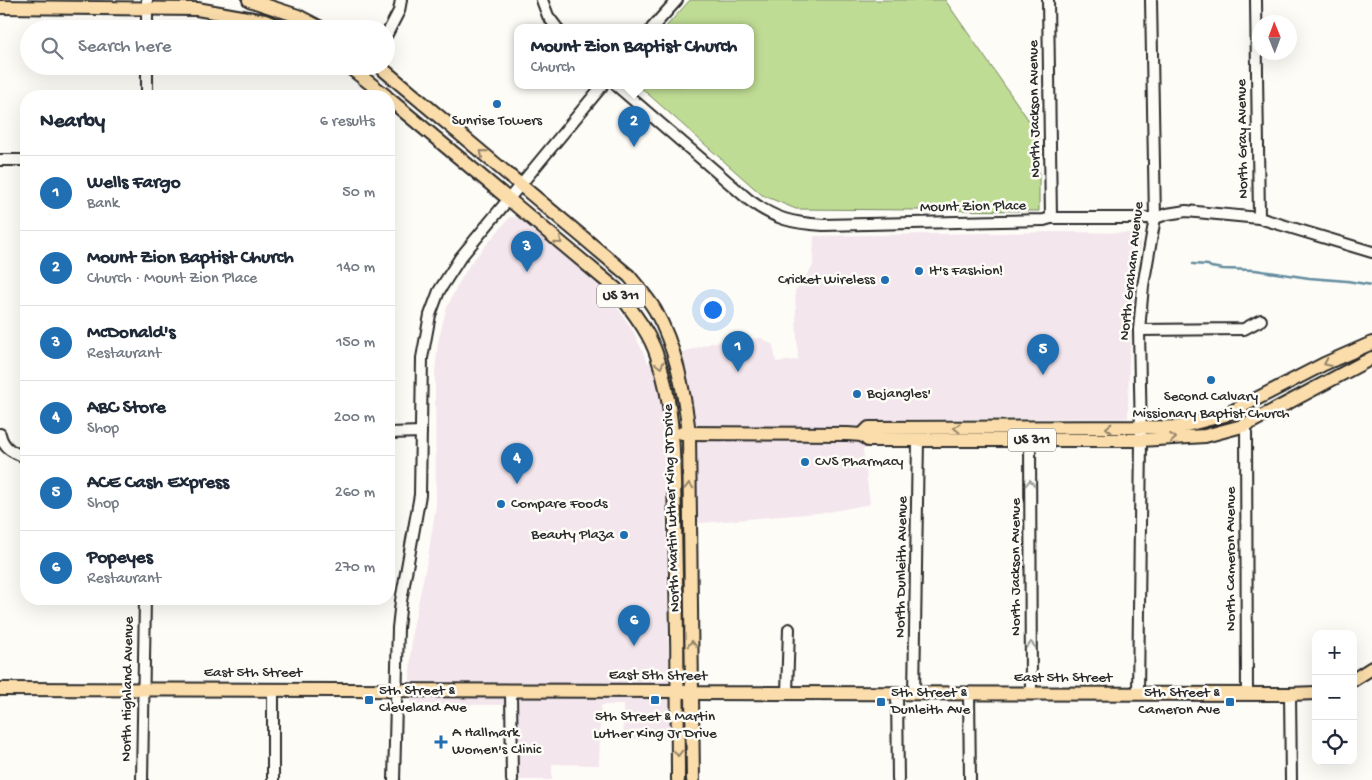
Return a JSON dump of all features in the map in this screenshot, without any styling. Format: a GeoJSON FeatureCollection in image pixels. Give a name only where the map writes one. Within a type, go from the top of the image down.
{"type":"FeatureCollection","features":[{"type":"Feature","properties":{"kind":"main road"},"geometry":{"type":"LineString","coordinates":[[249,0],[306,20]]}},
{"type":"Feature","properties":{"kind":"main road"},"geometry":{"type":"LineString","coordinates":[[0,7],[147,4],[197,9],[259,20]]}},
{"type":"Feature","properties":{"kind":"main road"},"geometry":{"type":"LineString","coordinates":[[367,75],[380,90]]}},
{"type":"Feature","properties":{"kind":"main road","name":"North Martin Luther King Jr Drive"},"geometry":{"type":"LineString","coordinates":[[390,75],[629,276],[655,310],[672,349],[684,396],[689,433],[693,780]]}},
{"type":"Feature","properties":{"kind":"main road","name":"North Martin Luther King Jr Drive"},"geometry":{"type":"LineString","coordinates":[[395,104],[616,289],[639,320],[657,355],[669,400],[672,433],[678,690],[678,780]]}},
{"type":"Feature","properties":{"kind":"main road","name":"US 311"},"geometry":{"type":"LineString","coordinates":[[672,433],[862,435],[868,440],[1030,440],[1141,434],[1179,427],[1224,415],[1324,364],[1372,343]]}},
{"type":"Feature","properties":{"kind":"main road","name":"US 311"},"geometry":{"type":"LineString","coordinates":[[862,435],[870,428],[1205,436],[1246,425],[1372,358]]}},
{"type":"Feature","properties":{"kind":"main road"},"geometry":{"type":"LineString","coordinates":[[1246,425],[1254,412],[1299,387],[1300,377]]}},
{"type":"Feature","properties":{"kind":"main road"},"geometry":{"type":"LineString","coordinates":[[1357,677],[1372,668]]}},
{"type":"Feature","properties":{"kind":"main road","name":"East 5th Street"},"geometry":{"type":"LineString","coordinates":[[0,689],[678,690],[693,693],[897,694],[1312,693]]}},
{"type":"Feature","properties":{"kind":"street"},"geometry":{"type":"LineString","coordinates":[[394,20],[399,11],[401,0]]}},
{"type":"Feature","properties":{"kind":"street"},"geometry":{"type":"LineString","coordinates":[[542,0],[548,16],[554,24]]}},
{"type":"Feature","properties":{"kind":"street"},"geometry":{"type":"LineString","coordinates":[[656,24],[677,0]]}},
{"type":"Feature","properties":{"kind":"street","name":"North Jackson Avenue"},"geometry":{"type":"LineString","coordinates":[[1048,0],[1052,218]]}},
{"type":"Feature","properties":{"kind":"street","name":"North Graham Avenue"},"geometry":{"type":"LineString","coordinates":[[1138,694],[1141,434],[1139,330],[1155,218],[1151,0]]}},
{"type":"Feature","properties":{"kind":"street","name":"North Gray Avenue"},"geometry":{"type":"LineString","coordinates":[[1256,0],[1259,218]]}},
{"type":"Feature","properties":{"kind":"street"},"geometry":{"type":"LineString","coordinates":[[147,4],[147,20]]}},
{"type":"Feature","properties":{"kind":"street"},"geometry":{"type":"LineString","coordinates":[[147,75],[147,90]]}},
{"type":"Feature","properties":{"kind":"street"},"geometry":{"type":"LineString","coordinates":[[394,780],[395,690],[401,601],[420,495],[422,358],[430,315],[439,291],[460,258],[599,89]]}},
{"type":"Feature","properties":{"kind":"street","name":"Mount Zion Place"},"geometry":{"type":"LineString","coordinates":[[620,89],[749,200],[762,210],[791,222],[823,225],[1044,220],[1052,218],[1155,218],[1186,211],[1259,218],[1372,252]]}},
{"type":"Feature","properties":{"kind":"street"},"geometry":{"type":"LineString","coordinates":[[0,160],[20,160]]}},
{"type":"Feature","properties":{"kind":"street"},"geometry":{"type":"LineString","coordinates":[[1139,330],[1244,329],[1261,320]]}},
{"type":"Feature","properties":{"kind":"street","name":"North Cameron Avenue"},"geometry":{"type":"LineString","coordinates":[[1246,425],[1247,694]]}},
{"type":"Feature","properties":{"kind":"street"},"geometry":{"type":"LineString","coordinates":[[395,433],[421,432]]}},
{"type":"Feature","properties":{"kind":"street"},"geometry":{"type":"LineString","coordinates":[[0,434],[4,445],[12,452],[20,455]]}},
{"type":"Feature","properties":{"kind":"street","name":"North Dunleith Avenue"},"geometry":{"type":"LineString","coordinates":[[914,694],[918,440]]}},
{"type":"Feature","properties":{"kind":"street","name":"North Jackson Avenue"},"geometry":{"type":"LineString","coordinates":[[1030,440],[1031,694]]}},
{"type":"Feature","properties":{"kind":"street","name":"North Highland Avenue"},"geometry":{"type":"LineString","coordinates":[[142,780],[145,605]]}},
{"type":"Feature","properties":{"kind":"street"},"geometry":{"type":"LineString","coordinates":[[787,693],[789,628]]}},
{"type":"Feature","properties":{"kind":"street"},"geometry":{"type":"LineString","coordinates":[[273,690],[273,780]]}},
{"type":"Feature","properties":{"kind":"street"},"geometry":{"type":"LineString","coordinates":[[511,691],[512,780]]}},
{"type":"Feature","properties":{"kind":"street"},"geometry":{"type":"LineString","coordinates":[[897,694],[898,780]]}},
{"type":"Feature","properties":{"kind":"street"},"geometry":{"type":"LineString","coordinates":[[969,694],[970,780]]}},
{"type":"Feature","properties":{"kind":"street"},"geometry":{"type":"LineString","coordinates":[[1290,694],[1291,780]]}},
{"type":"Feature","properties":{"kind":"shaded area"},"geometry":{"type":"Polygon","coordinates":[[[510,217],[519,218],[603,289],[633,331],[648,363],[715,342],[761,338],[773,345],[776,362],[798,360],[795,291],[813,266],[814,236],[1058,232],[1141,233],[1129,358],[1128,418],[909,419],[863,450],[870,504],[828,512],[702,523],[666,515],[670,738],[623,739],[623,705],[601,705],[599,765],[552,764],[552,780],[505,780],[504,705],[411,704],[410,675],[412,632],[428,557],[436,505],[435,373],[438,342],[446,310],[456,288],[470,264],[510,217]]]}},
{"type":"Feature","properties":{"kind":"green space"},"geometry":{"type":"Polygon","coordinates":[[[690,0],[945,0],[1039,135],[1039,211],[796,209],[762,195],[642,89],[754,89],[754,24],[669,24],[690,0]]]}},
{"type":"Feature","properties":{"kind":"waterway"},"geometry":{"type":"LineString","coordinates":[[1193,264],[1372,285]]}},
{"type":"Feature","properties":{"kind":"place","name":"Sunrise Towers"},"geometry":{"type":"Point","coordinates":[497,104]}},
{"type":"Feature","properties":{"kind":"place","name":"Mount Zion Baptist Church"},"geometry":{"type":"Point","coordinates":[634,147]}},
{"type":"Feature","properties":{"kind":"place","name":"It's Fashion!"},"geometry":{"type":"Point","coordinates":[919,271]}},
{"type":"Feature","properties":{"kind":"place","name":"McDonald's"},"geometry":{"type":"Point","coordinates":[527,272]}},
{"type":"Feature","properties":{"kind":"place","name":"Cricket Wireless"},"geometry":{"type":"Point","coordinates":[885,280]}},
{"type":"Feature","properties":{"kind":"place","name":"Wells Fargo"},"geometry":{"type":"Point","coordinates":[738,372]}},
{"type":"Feature","properties":{"kind":"place","name":"ACE Cash Express"},"geometry":{"type":"Point","coordinates":[1043,375]}},
{"type":"Feature","properties":{"kind":"place","name":"Second Calvary Missionary Baptist Church"},"geometry":{"type":"Point","coordinates":[1211,380]}},
{"type":"Feature","properties":{"kind":"place","name":"Bojangles'"},"geometry":{"type":"Point","coordinates":[857,394]}},
{"type":"Feature","properties":{"kind":"place","name":"CVS Pharmacy"},"geometry":{"type":"Point","coordinates":[805,462]}},
{"type":"Feature","properties":{"kind":"place","name":"ABC Store"},"geometry":{"type":"Point","coordinates":[517,484]}},
{"type":"Feature","properties":{"kind":"place","name":"Compare Foods"},"geometry":{"type":"Point","coordinates":[501,504]}},
{"type":"Feature","properties":{"kind":"place","name":"Beauty Plaza"},"geometry":{"type":"Point","coordinates":[624,535]}},
{"type":"Feature","properties":{"kind":"place","name":"Popeyes"},"geometry":{"type":"Point","coordinates":[634,646]}},
{"type":"Feature","properties":{"kind":"place","name":"5th Street & Cleveland Ave"},"geometry":{"type":"Point","coordinates":[369,700]}},
{"type":"Feature","properties":{"kind":"place","name":"5th Street & Martin Luther King Jr Drive"},"geometry":{"type":"Point","coordinates":[655,700]}},
{"type":"Feature","properties":{"kind":"place","name":"5th Street & Dunleith Ave"},"geometry":{"type":"Point","coordinates":[881,702]}},
{"type":"Feature","properties":{"kind":"place","name":"5th Street & Cameron Ave"},"geometry":{"type":"Point","coordinates":[1230,702]}},
{"type":"Feature","properties":{"kind":"place","name":"A Hallmark Women's Clinic"},"geometry":{"type":"Point","coordinates":[441,742]}}]}
